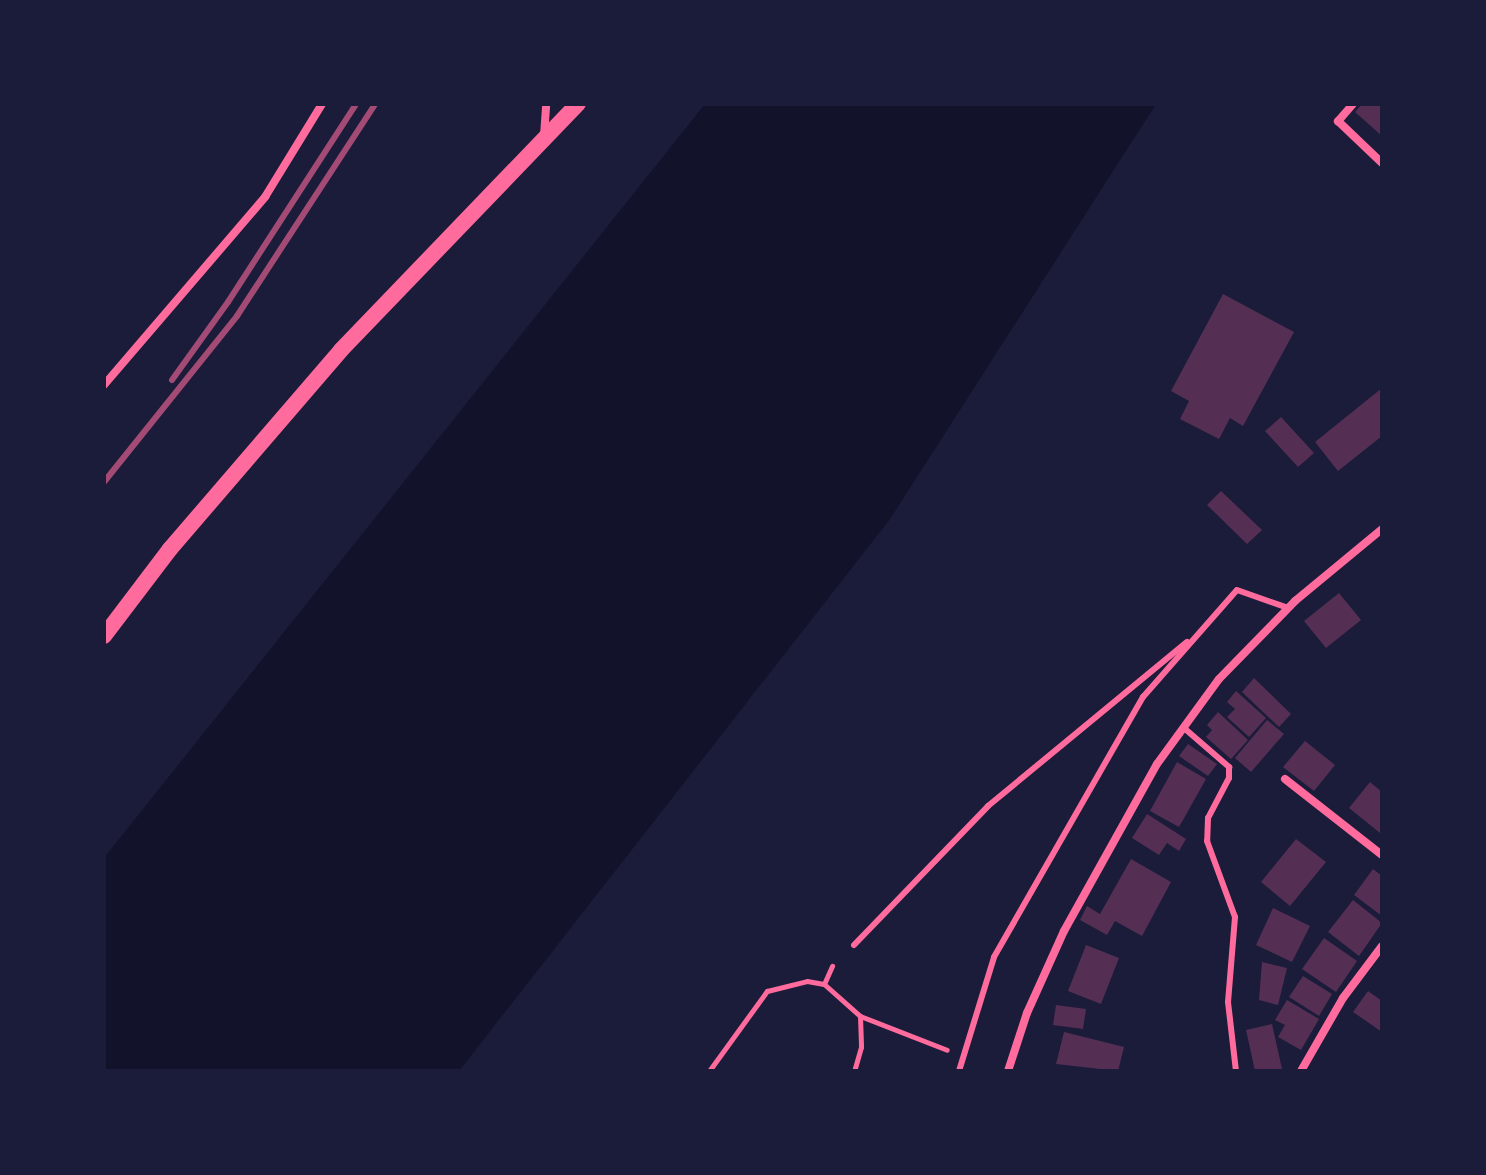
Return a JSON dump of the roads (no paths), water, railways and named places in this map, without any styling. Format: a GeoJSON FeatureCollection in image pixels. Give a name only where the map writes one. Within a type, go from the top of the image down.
{"type":"FeatureCollection","features":[{"type":"Feature","properties":{"kind":"main road"},"geometry":{"type":"LineString","coordinates":[[104,636],[170,549],[341,350],[578,104]]}},
{"type":"Feature","properties":{"kind":"street"},"geometry":{"type":"LineString","coordinates":[[104,385],[265,197],[322,104]]}},
{"type":"Feature","properties":{"kind":"street"},"geometry":{"type":"LineString","coordinates":[[543,141],[546,104]]}},
{"type":"Feature","properties":{"kind":"street"},"geometry":{"type":"LineString","coordinates":[[1353,104],[1338,121],[1382,163]]}},
{"type":"Feature","properties":{"kind":"street"},"geometry":{"type":"LineString","coordinates":[[1008,1071],[1064,931],[1108,846],[1184,728],[1219,679],[1288,608],[1382,529]]}},
{"type":"Feature","properties":{"kind":"street"},"geometry":{"type":"LineString","coordinates":[[1285,779],[1382,855]]}},
{"type":"Feature","properties":{"kind":"street"},"geometry":{"type":"LineString","coordinates":[[1301,1071],[1343,998],[1382,946]]}},
{"type":"Feature","properties":{"kind":"lane"},"geometry":{"type":"LineString","coordinates":[[959,1071],[994,957],[1143,697],[1237,590],[1288,608]]}},
{"type":"Feature","properties":{"kind":"lane"},"geometry":{"type":"LineString","coordinates":[[854,945],[988,806],[1202,630]]}},
{"type":"Feature","properties":{"kind":"lane"},"geometry":{"type":"LineString","coordinates":[[1184,728],[1229,767],[1229,778],[1208,818],[1207,841],[1235,917],[1228,1002],[1236,1071]]}},
{"type":"Feature","properties":{"kind":"railway"},"geometry":{"type":"LineString","coordinates":[[172,380],[228,302],[356,104]]}},
{"type":"Feature","properties":{"kind":"railway"},"geometry":{"type":"LineString","coordinates":[[104,482],[237,316],[375,104]]}}]}
